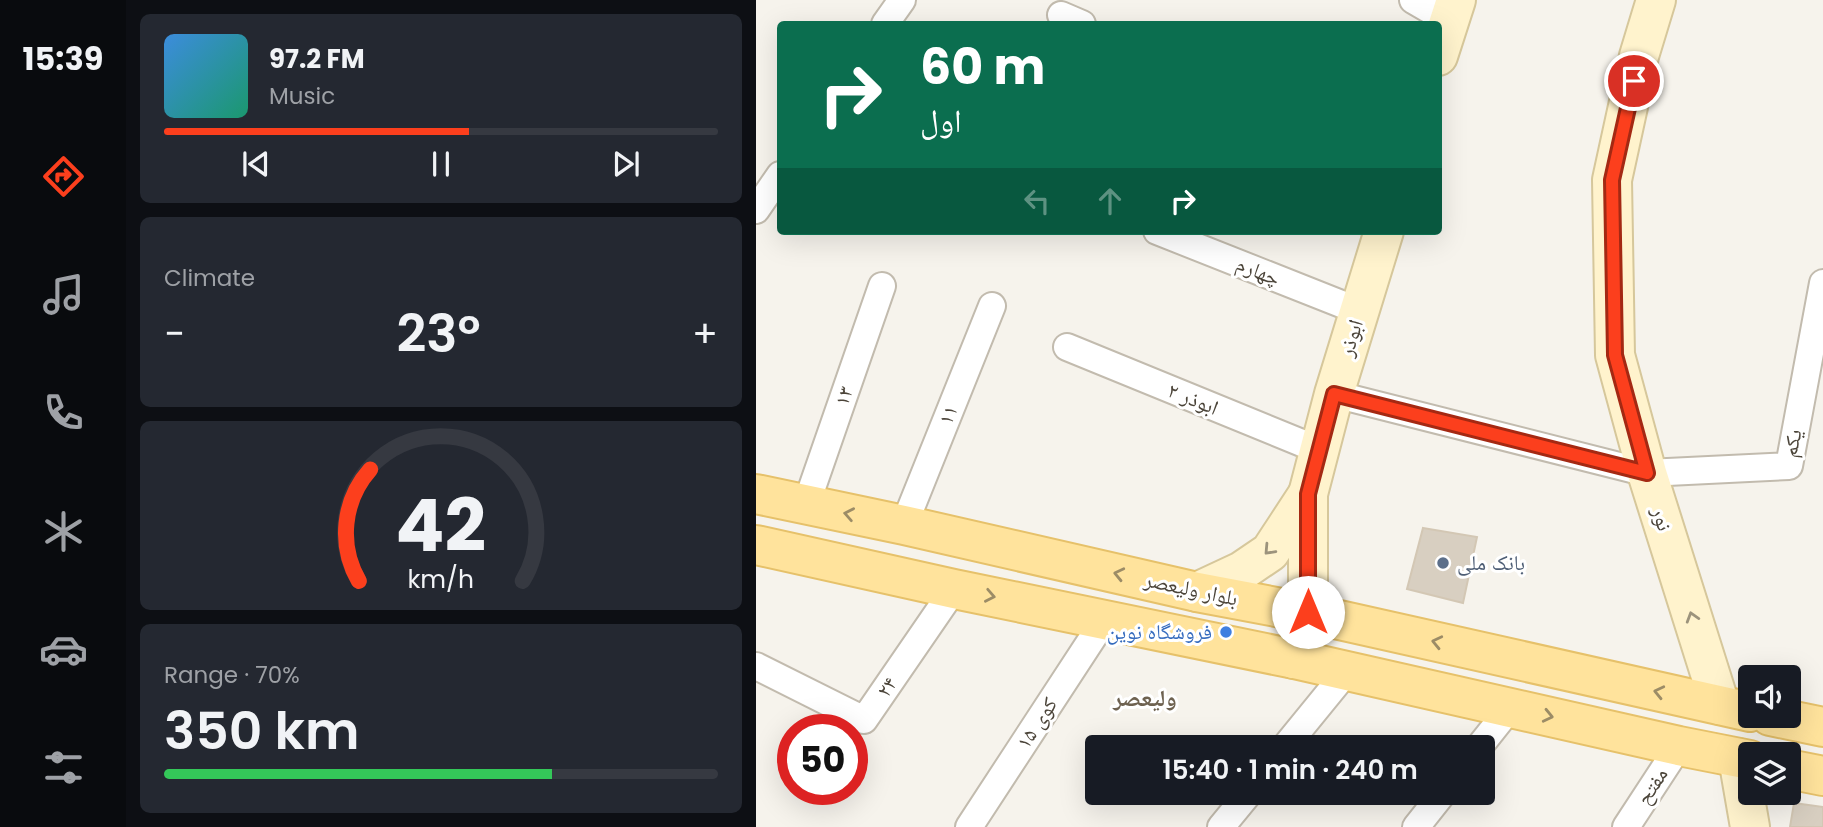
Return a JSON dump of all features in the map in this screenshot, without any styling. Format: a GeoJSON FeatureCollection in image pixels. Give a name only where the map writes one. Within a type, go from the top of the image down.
{"type":"FeatureCollection","features":[{"type":"Feature","properties":{"kind":"main road","name":"بلوار ولیعصر"},"geometry":{"type":"LineString","coordinates":[[756,494],[1197,592],[1308,612],[1735,708]]}},
{"type":"Feature","properties":{"kind":"main road"},"geometry":{"type":"LineString","coordinates":[[756,545],[1294,659],[1738,758]]}},
{"type":"Feature","properties":{"kind":"main road"},"geometry":{"type":"LineString","coordinates":[[1735,708],[1741,742]]}},
{"type":"Feature","properties":{"kind":"main road"},"geometry":{"type":"LineString","coordinates":[[1801,722],[1823,727]]}},
{"type":"Feature","properties":{"kind":"main road"},"geometry":{"type":"LineString","coordinates":[[1801,772],[1823,776]]}},
{"type":"Feature","properties":{"kind":"street"},"geometry":{"type":"LineString","coordinates":[[887,21],[902,0]]}},
{"type":"Feature","properties":{"kind":"street"},"geometry":{"type":"LineString","coordinates":[[1413,0],[1441,21]]}},
{"type":"Feature","properties":{"kind":"street","name":"نور"},"geometry":{"type":"LineString","coordinates":[[1656,0],[1639,56],[1612,180],[1615,355],[1647,473],[1735,708]]}},
{"type":"Feature","properties":{"kind":"street"},"geometry":{"type":"LineString","coordinates":[[756,210],[777,178]]}},
{"type":"Feature","properties":{"kind":"street","name":"چهارم"},"geometry":{"type":"LineString","coordinates":[[1167,235],[1359,311]]}},
{"type":"Feature","properties":{"kind":"street","name":"ابوذر"},"geometry":{"type":"LineString","coordinates":[[1294,659],[1308,612],[1308,494],[1334,394],[1383,235]]}},
{"type":"Feature","properties":{"kind":"street","name":"یکم"},"geometry":{"type":"LineString","coordinates":[[1647,473],[1788,466],[1823,283]]}},
{"type":"Feature","properties":{"kind":"street","name":"۱۳"},"geometry":{"type":"LineString","coordinates":[[806,505],[882,286]]}},
{"type":"Feature","properties":{"kind":"street","name":"۱۱"},"geometry":{"type":"LineString","coordinates":[[904,525],[992,306]]}},
{"type":"Feature","properties":{"kind":"street","name":"۲ ابوذر"},"geometry":{"type":"LineString","coordinates":[[1067,347],[1319,450]]}},
{"type":"Feature","properties":{"kind":"street"},"geometry":{"type":"LineString","coordinates":[[1334,394],[1647,473]]}},
{"type":"Feature","properties":{"kind":"street"},"geometry":{"type":"LineString","coordinates":[[1197,592],[1242,571],[1270,552],[1308,494]]}},
{"type":"Feature","properties":{"kind":"street","name":"۲۴"},"geometry":{"type":"LineString","coordinates":[[756,666],[864,720],[954,589]]}},
{"type":"Feature","properties":{"kind":"street","name":"کوی ۱۵"},"geometry":{"type":"LineString","coordinates":[[969,827],[1105,619]]}},
{"type":"Feature","properties":{"kind":"street"},"geometry":{"type":"LineString","coordinates":[[1295,735],[1347,671]]}},
{"type":"Feature","properties":{"kind":"street"},"geometry":{"type":"LineString","coordinates":[[1489,735],[1510,708]]}},
{"type":"Feature","properties":{"kind":"street","name":"مفتح"},"geometry":{"type":"LineString","coordinates":[[1626,827],[1679,746]]}},
{"type":"Feature","properties":{"kind":"street"},"geometry":{"type":"LineString","coordinates":[[1221,827],[1239,805]]}},
{"type":"Feature","properties":{"kind":"street"},"geometry":{"type":"LineString","coordinates":[[1416,827],[1433,805]]}},
{"type":"Feature","properties":{"kind":"street"},"geometry":{"type":"LineString","coordinates":[[1748,805],[1750,827]]}},
{"type":"Feature","properties":{"kind":"building","name":"بانک ملی"},"geometry":{"type":"Polygon","coordinates":[[[1423,528],[1477,537],[1463,603],[1407,589],[1423,528]]]}},
{"type":"Feature","properties":{"kind":"building"},"geometry":{"type":"Polygon","coordinates":[[[1794,805],[1823,807],[1823,827],[1790,827],[1794,805]]]}},
{"type":"Feature","properties":{"kind":"place","name":"بانک ملی"},"geometry":{"type":"Point","coordinates":[1443,563]}},
{"type":"Feature","properties":{"kind":"place","name":"فروشگاه نوین"},"geometry":{"type":"Point","coordinates":[1226,632]}},
{"type":"Feature","properties":{"kind":"district","name":"ولیعصر"},"geometry":{"type":"Point","coordinates":[1145,698]}},
{"type":"Feature","properties":{"kind":"route"},"geometry":{"type":"LineString","coordinates":[[1308,612],[1308,494],[1334,394],[1647,473],[1615,355],[1612,180],[1634,81]]}}]}
